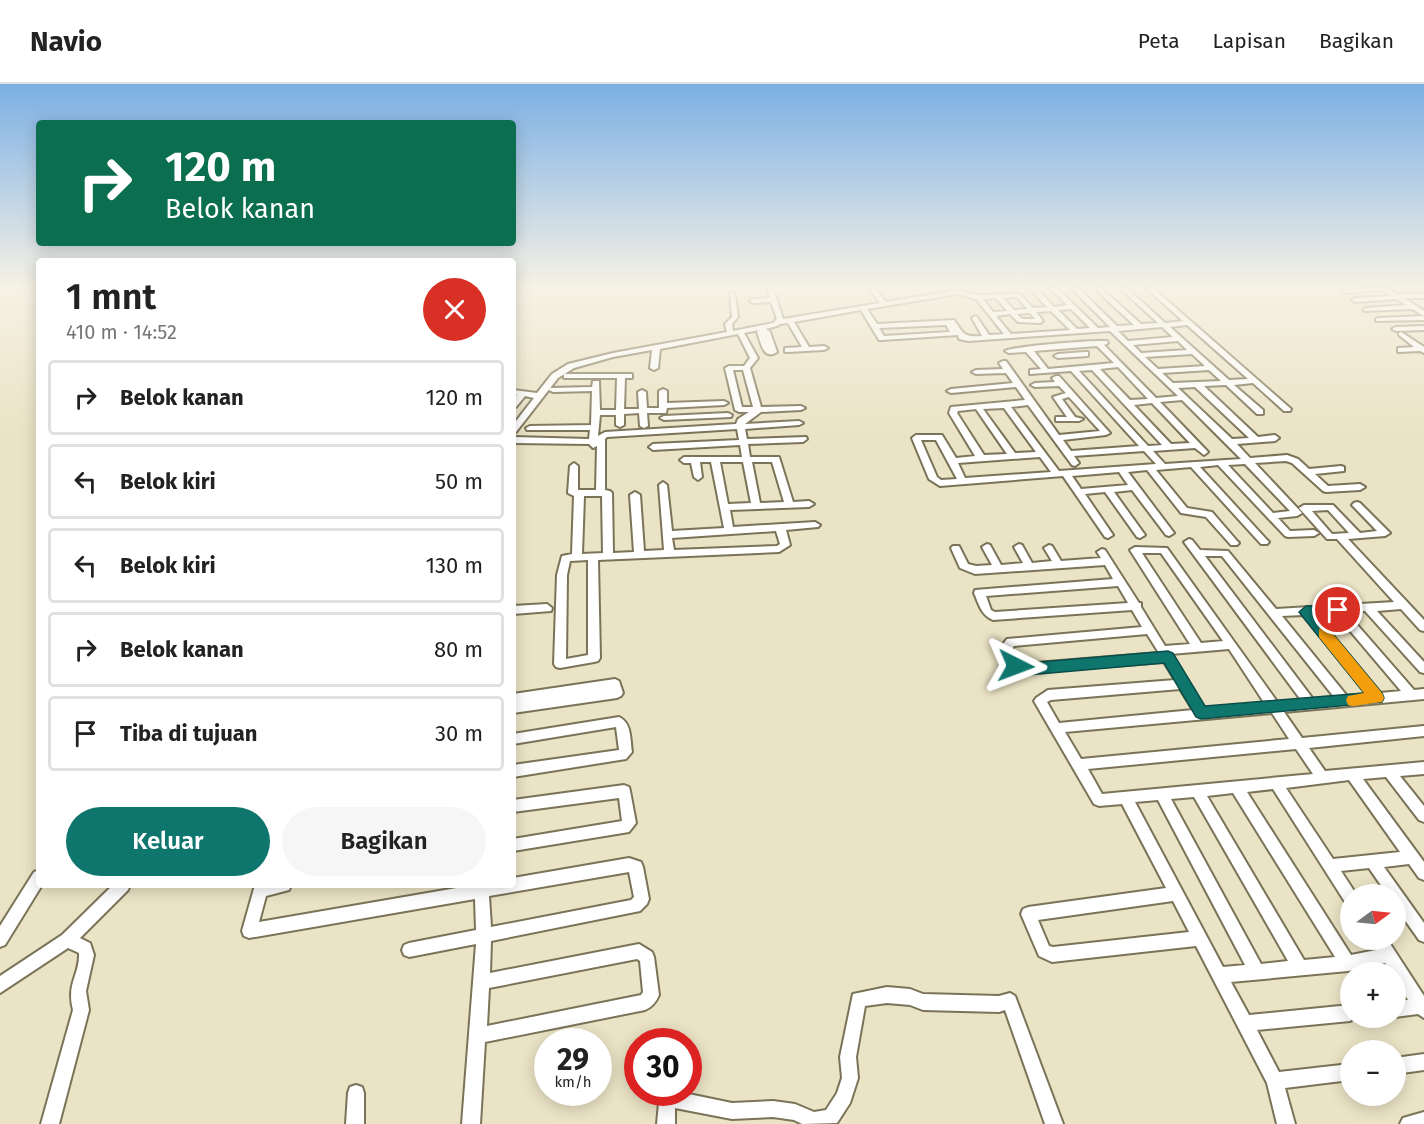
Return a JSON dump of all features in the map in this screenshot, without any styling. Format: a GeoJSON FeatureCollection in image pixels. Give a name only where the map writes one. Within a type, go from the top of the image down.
{"type":"FeatureCollection","features":[{"type":"Feature","properties":{"kind":"street"},"geometry":{"type":"LineString","coordinates":[[516,426],[555,376],[577,364],[717,337]]}},
{"type":"Feature","properties":{"kind":"street"},"geometry":{"type":"LineString","coordinates":[[742,337],[754,358],[746,368]]}},
{"type":"Feature","properties":{"kind":"street"},"geometry":{"type":"LineString","coordinates":[[799,337],[807,349]]}},
{"type":"Feature","properties":{"kind":"street"},"geometry":{"type":"LineString","coordinates":[[881,337],[909,337]]}},
{"type":"Feature","properties":{"kind":"street"},"geometry":{"type":"LineString","coordinates":[[962,337],[1004,337]]}},
{"type":"Feature","properties":{"kind":"street"},"geometry":{"type":"LineString","coordinates":[[1055,337],[1063,346]]}},
{"type":"Feature","properties":{"kind":"street"},"geometry":{"type":"LineString","coordinates":[[1121,337],[1230,442],[1297,513],[1271,516]]}},
{"type":"Feature","properties":{"kind":"street"},"geometry":{"type":"LineString","coordinates":[[1177,337],[1260,412]]}},
{"type":"Feature","properties":{"kind":"street"},"geometry":{"type":"LineString","coordinates":[[1207,337],[1287,409]]}},
{"type":"Feature","properties":{"kind":"street"},"geometry":{"type":"LineString","coordinates":[[1405,337],[1423,350]]}},
{"type":"Feature","properties":{"kind":"street"},"geometry":{"type":"LineString","coordinates":[[1126,342],[1179,339]]}},
{"type":"Feature","properties":{"kind":"street"},"geometry":{"type":"LineString","coordinates":[[1008,351],[1107,342]]}},
{"type":"Feature","properties":{"kind":"street"},"geometry":{"type":"LineString","coordinates":[[1068,454],[1168,447],[1201,449],[1098,343]]}},
{"type":"Feature","properties":{"kind":"street"},"geometry":{"type":"LineString","coordinates":[[1050,347],[1059,358],[1087,356],[1076,345]]}},
{"type":"Feature","properties":{"kind":"street"},"geometry":{"type":"LineString","coordinates":[[654,368],[656,348]]}},
{"type":"Feature","properties":{"kind":"street"},"geometry":{"type":"LineString","coordinates":[[788,350],[824,348]]}},
{"type":"Feature","properties":{"kind":"street"},"geometry":{"type":"LineString","coordinates":[[1028,349],[1046,371]]}},
{"type":"Feature","properties":{"kind":"street"},"geometry":{"type":"LineString","coordinates":[[1401,350],[1423,350]]}},
{"type":"Feature","properties":{"kind":"street"},"geometry":{"type":"LineString","coordinates":[[1139,355],[1194,352]]}},
{"type":"Feature","properties":{"kind":"street"},"geometry":{"type":"LineString","coordinates":[[577,364],[567,376],[625,376],[620,424]]}},
{"type":"Feature","properties":{"kind":"street"},"geometry":{"type":"LineString","coordinates":[[1033,372],[1119,365]]}},
{"type":"Feature","properties":{"kind":"street"},"geometry":{"type":"LineString","coordinates":[[976,372],[1006,367],[1075,463]]}},
{"type":"Feature","properties":{"kind":"street"},"geometry":{"type":"LineString","coordinates":[[1094,367],[1168,447]]}},
{"type":"Feature","properties":{"kind":"street"},"geometry":{"type":"LineString","coordinates":[[746,368],[729,368],[737,407],[742,411],[801,408]]}},
{"type":"Feature","properties":{"kind":"street"},"geometry":{"type":"LineString","coordinates":[[746,368],[758,410]]}},
{"type":"Feature","properties":{"kind":"street"},"geometry":{"type":"LineString","coordinates":[[1155,371],[1210,368]]}},
{"type":"Feature","properties":{"kind":"street"},"geometry":{"type":"LineString","coordinates":[[1073,369],[1162,466]]}},
{"type":"Feature","properties":{"kind":"street"},"geometry":{"type":"LineString","coordinates":[[516,441],[593,444],[597,376]]}},
{"type":"Feature","properties":{"kind":"street"},"geometry":{"type":"LineString","coordinates":[[1035,385],[1058,381],[1105,434],[1057,438]]}},
{"type":"Feature","properties":{"kind":"street"},"geometry":{"type":"LineString","coordinates":[[1170,386],[1257,381]]}},
{"type":"Feature","properties":{"kind":"street"},"geometry":{"type":"LineString","coordinates":[[1198,385],[1256,440]]}},
{"type":"Feature","properties":{"kind":"street"},"geometry":{"type":"LineString","coordinates":[[951,391],[1018,386]]}},
{"type":"Feature","properties":{"kind":"street"},"geometry":{"type":"LineString","coordinates":[[553,390],[596,389]]}},
{"type":"Feature","properties":{"kind":"street"},"geometry":{"type":"LineString","coordinates":[[663,391],[664,414]]}},
{"type":"Feature","properties":{"kind":"street"},"geometry":{"type":"LineString","coordinates":[[664,414],[689,401],[720,403],[714,391]]}},
{"type":"Feature","properties":{"kind":"street"},"geometry":{"type":"LineString","coordinates":[[516,392],[539,396]]}},
{"type":"Feature","properties":{"kind":"street"},"geometry":{"type":"LineString","coordinates":[[642,392],[644,426]]}},
{"type":"Feature","properties":{"kind":"street"},"geometry":{"type":"LineString","coordinates":[[516,401],[523,393]]}},
{"type":"Feature","properties":{"kind":"street"},"geometry":{"type":"LineString","coordinates":[[1097,396],[1119,393]]}},
{"type":"Feature","properties":{"kind":"street"},"geometry":{"type":"LineString","coordinates":[[1070,395],[1057,397],[1073,419]]}},
{"type":"Feature","properties":{"kind":"street"},"geometry":{"type":"LineString","coordinates":[[1128,403],[1182,398]]}},
{"type":"Feature","properties":{"kind":"street"},"geometry":{"type":"LineString","coordinates":[[981,458],[953,413],[954,409],[1030,402]]}},
{"type":"Feature","properties":{"kind":"street"},"geometry":{"type":"LineString","coordinates":[[1006,405],[1042,454],[1079,492],[1108,535]]}},
{"type":"Feature","properties":{"kind":"street"},"geometry":{"type":"LineString","coordinates":[[1082,407],[1105,405]]}},
{"type":"Feature","properties":{"kind":"street"},"geometry":{"type":"LineString","coordinates":[[978,407],[1013,456]]}},
{"type":"Feature","properties":{"kind":"street"},"geometry":{"type":"LineString","coordinates":[[756,506],[740,426],[741,421],[758,410]]}},
{"type":"Feature","properties":{"kind":"street"},"geometry":{"type":"LineString","coordinates":[[596,412],[644,411],[664,414],[728,415]]}},
{"type":"Feature","properties":{"kind":"street"},"geometry":{"type":"LineString","coordinates":[[1113,414],[1136,411]]}},
{"type":"Feature","properties":{"kind":"street"},"geometry":{"type":"LineString","coordinates":[[1059,419],[1091,418]]}},
{"type":"Feature","properties":{"kind":"street"},"geometry":{"type":"LineString","coordinates":[[600,492],[602,436],[799,423]]}},
{"type":"Feature","properties":{"kind":"street"},"geometry":{"type":"LineString","coordinates":[[530,428],[595,427]]}},
{"type":"Feature","properties":{"kind":"street"},"geometry":{"type":"LineString","coordinates":[[962,480],[939,437],[916,438],[933,479],[940,483],[1287,458],[1296,461],[1326,489],[1360,487]]}},
{"type":"Feature","properties":{"kind":"street"},"geometry":{"type":"LineString","coordinates":[[1230,442],[1275,438]]}},
{"type":"Feature","properties":{"kind":"street"},"geometry":{"type":"LineString","coordinates":[[653,447],[803,439]]}},
{"type":"Feature","properties":{"kind":"street"},"geometry":{"type":"LineString","coordinates":[[953,461],[1042,454]]}},
{"type":"Feature","properties":{"kind":"street"},"geometry":{"type":"LineString","coordinates":[[684,460],[747,458],[778,460],[789,504]]}},
{"type":"Feature","properties":{"kind":"street"},"geometry":{"type":"LineString","coordinates":[[715,459],[729,531]]}},
{"type":"Feature","properties":{"kind":"street"},"geometry":{"type":"LineString","coordinates":[[694,460],[698,477]]}},
{"type":"Feature","properties":{"kind":"street"},"geometry":{"type":"LineString","coordinates":[[1221,463],[1291,537],[1314,534]]}},
{"type":"Feature","properties":{"kind":"street"},"geometry":{"type":"LineString","coordinates":[[1194,465],[1264,542]]}},
{"type":"Feature","properties":{"kind":"street"},"geometry":{"type":"LineString","coordinates":[[574,466],[573,493],[606,493],[608,556]]}},
{"type":"Feature","properties":{"kind":"street"},"geometry":{"type":"LineString","coordinates":[[1149,467],[1184,511],[1209,514],[1234,543]]}},
{"type":"Feature","properties":{"kind":"street"},"geometry":{"type":"LineString","coordinates":[[1121,469],[1169,533]]}},
{"type":"Feature","properties":{"kind":"street"},"geometry":{"type":"LineString","coordinates":[[1306,472],[1341,469]]}},
{"type":"Feature","properties":{"kind":"street"},"geometry":{"type":"LineString","coordinates":[[663,485],[669,554]]}},
{"type":"Feature","properties":{"kind":"street"},"geometry":{"type":"LineString","coordinates":[[1079,492],[1134,487]]}},
{"type":"Feature","properties":{"kind":"street"},"geometry":{"type":"LineString","coordinates":[[1108,490],[1140,535]]}},
{"type":"Feature","properties":{"kind":"street"},"geometry":{"type":"LineString","coordinates":[[577,556],[579,494]]}},
{"type":"Feature","properties":{"kind":"street"},"geometry":{"type":"LineString","coordinates":[[635,495],[639,555]]}},
{"type":"Feature","properties":{"kind":"street"},"geometry":{"type":"LineString","coordinates":[[724,507],[809,504]]}},
{"type":"Feature","properties":{"kind":"street"},"geometry":{"type":"LineString","coordinates":[[1357,505],[1385,533],[1358,536],[1330,537],[1304,508],[1330,507],[1358,536]]}},
{"type":"Feature","properties":{"kind":"street"},"geometry":{"type":"LineString","coordinates":[[668,535],[815,525]]}},
{"type":"Feature","properties":{"kind":"street"},"geometry":{"type":"LineString","coordinates":[[593,557],[594,658],[560,664],[562,565],[566,558],[783,548],[780,527]]}},
{"type":"Feature","properties":{"kind":"street"},"geometry":{"type":"LineString","coordinates":[[1339,537],[1424,627]]}},
{"type":"Feature","properties":{"kind":"street"},"geometry":{"type":"LineString","coordinates":[[1189,542],[1311,705]]}},
{"type":"Feature","properties":{"kind":"street"},"geometry":{"type":"LineString","coordinates":[[987,547],[998,568]]}},
{"type":"Feature","properties":{"kind":"street"},"geometry":{"type":"LineString","coordinates":[[1019,547],[1029,566]]}},
{"type":"Feature","properties":{"kind":"street"},"geometry":{"type":"LineString","coordinates":[[956,548],[964,566],[969,570],[1058,564],[1104,557],[1137,606],[1201,713]]}},
{"type":"Feature","properties":{"kind":"street"},"geometry":{"type":"LineString","coordinates":[[1049,548],[1058,564]]}},
{"type":"Feature","properties":{"kind":"street"},"geometry":{"type":"LineString","coordinates":[[1198,647],[1135,550],[1164,550],[1323,777]]}},
{"type":"Feature","properties":{"kind":"street"},"geometry":{"type":"LineString","coordinates":[[1197,553],[1225,553],[1344,701]]}},
{"type":"Feature","properties":{"kind":"street"},"geometry":{"type":"LineString","coordinates":[[1120,582],[978,593],[987,612],[993,616],[1137,606]]}},
{"type":"Feature","properties":{"kind":"street"},"geometry":{"type":"LineString","coordinates":[[1275,613],[1403,605]]}},
{"type":"Feature","properties":{"kind":"street"},"geometry":{"type":"LineString","coordinates":[[516,610],[547,608]]}},
{"type":"Feature","properties":{"kind":"street"},"geometry":{"type":"LineString","coordinates":[[1368,608],[1424,669]]}},
{"type":"Feature","properties":{"kind":"street"},"geometry":{"type":"LineString","coordinates":[[1338,610],[1418,694]]}},
{"type":"Feature","properties":{"kind":"street"},"geometry":{"type":"LineString","coordinates":[[1306,612],[1377,698]]}},
{"type":"Feature","properties":{"kind":"street"},"geometry":{"type":"LineString","coordinates":[[1151,630],[1011,642],[1006,648],[1016,666],[1022,669],[1166,654],[1198,647],[1232,645]]}},
{"type":"Feature","properties":{"kind":"street"},"geometry":{"type":"LineString","coordinates":[[516,699],[615,684],[617,693],[516,708]]}},
{"type":"Feature","properties":{"kind":"street"},"geometry":{"type":"LineString","coordinates":[[1184,684],[1048,695],[1042,698],[1040,704],[1099,800],[1320,781],[1323,777],[1424,768]]}},
{"type":"Feature","properties":{"kind":"street"},"geometry":{"type":"LineString","coordinates":[[1055,728],[1418,694]]}},
{"type":"Feature","properties":{"kind":"street"},"geometry":{"type":"LineString","coordinates":[[516,739],[619,722],[622,725],[626,752],[622,755],[516,771]]}},
{"type":"Feature","properties":{"kind":"street"},"geometry":{"type":"LineString","coordinates":[[1077,765],[1299,745],[1424,730]]}},
{"type":"Feature","properties":{"kind":"street"},"geometry":{"type":"LineString","coordinates":[[1389,771],[1424,816]]}},
{"type":"Feature","properties":{"kind":"street"},"geometry":{"type":"LineString","coordinates":[[1352,774],[1424,873]]}},
{"type":"Feature","properties":{"kind":"street"},"geometry":{"type":"LineString","coordinates":[[1277,785],[1342,884]]}},
{"type":"Feature","properties":{"kind":"street"},"geometry":{"type":"LineString","coordinates":[[1237,788],[1347,962]]}},
{"type":"Feature","properties":{"kind":"street"},"geometry":{"type":"LineString","coordinates":[[516,807],[624,791],[629,823],[624,828],[516,845]]}},
{"type":"Feature","properties":{"kind":"street"},"geometry":{"type":"LineString","coordinates":[[1198,792],[1299,968]]}},
{"type":"Feature","properties":{"kind":"street"},"geometry":{"type":"LineString","coordinates":[[1162,795],[1257,972]]}},
{"type":"Feature","properties":{"kind":"street"},"geometry":{"type":"LineString","coordinates":[[1126,798],[1221,975],[1275,1082],[1286,1124]]}},
{"type":"Feature","properties":{"kind":"street"},"geometry":{"type":"LineString","coordinates":[[1330,866],[1412,857]]}},
{"type":"Feature","properties":{"kind":"street"},"geometry":{"type":"LineString","coordinates":[[1372,861],[1388,884]]}},
{"type":"Feature","properties":{"kind":"street"},"geometry":{"type":"LineString","coordinates":[[409,950],[635,906],[642,900],[636,867],[629,864],[516,883]]}},
{"type":"Feature","properties":{"kind":"street"},"geometry":{"type":"LineString","coordinates":[[0,940],[36,882]]}},
{"type":"Feature","properties":{"kind":"street"},"geometry":{"type":"LineString","coordinates":[[0,985],[67,940],[120,888]]}},
{"type":"Feature","properties":{"kind":"street"},"geometry":{"type":"LineString","coordinates":[[270,888],[260,890],[249,931],[481,889],[484,936],[479,1035],[471,1124]]}},
{"type":"Feature","properties":{"kind":"street"},"geometry":{"type":"LineString","coordinates":[[1177,893],[1028,914],[1044,951],[1052,956],[1201,938]]}},
{"type":"Feature","properties":{"kind":"street"},"geometry":{"type":"LineString","coordinates":[[1406,910],[1424,935]]}},
{"type":"Feature","properties":{"kind":"street"},"geometry":{"type":"LineString","coordinates":[[50,1124],[81,1010],[76,993],[88,955],[85,948],[67,940]]}},
{"type":"Feature","properties":{"kind":"street"},"geometry":{"type":"LineString","coordinates":[[1385,950],[1423,1008]]}},
{"type":"Feature","properties":{"kind":"street"},"geometry":{"type":"LineString","coordinates":[[479,1035],[645,1002],[651,995],[647,957],[639,951],[482,982]]}},
{"type":"Feature","properties":{"kind":"street"},"geometry":{"type":"LineString","coordinates":[[1353,962],[1388,955]]}},
{"type":"Feature","properties":{"kind":"street"},"geometry":{"type":"LineString","coordinates":[[1221,975],[1340,964]]}},
{"type":"Feature","properties":{"kind":"street"},"geometry":{"type":"LineString","coordinates":[[702,1104],[732,1111],[773,1109],[795,1112],[814,1121],[823,1120],[831,1117],[838,1109],[850,1078],[848,1057],[858,999],[887,995],[910,997],[923,1002],[999,1004],[1010,1001],[1054,1124]]}},
{"type":"Feature","properties":{"kind":"street"},"geometry":{"type":"LineString","coordinates":[[1406,1009],[1423,1008]]}},
{"type":"Feature","properties":{"kind":"street"},"geometry":{"type":"LineString","coordinates":[[1245,1023],[1340,1014]]}},
{"type":"Feature","properties":{"kind":"street"},"geometry":{"type":"LineString","coordinates":[[1406,1064],[1424,1062]]}},
{"type":"Feature","properties":{"kind":"street"},"geometry":{"type":"LineString","coordinates":[[1275,1082],[1340,1073]]}},
{"type":"Feature","properties":{"kind":"street"},"geometry":{"type":"LineString","coordinates":[[355,1124],[356,1093]]}},
{"type":"Feature","properties":{"kind":"street"},"geometry":{"type":"LineString","coordinates":[[666,1124],[667,1106]]}},
{"type":"Feature","properties":{"kind":"street"},"geometry":{"type":"LineString","coordinates":[[1410,1124],[1424,1121]]}},
{"type":"Feature","properties":{"kind":"slow traffic"},"geometry":{"type":"LineString","coordinates":[[1324,633],[1377,698],[1353,700]]}},
{"type":"Feature","properties":{"kind":"route"},"geometry":{"type":"LineString","coordinates":[[1016,666],[1028,669],[1168,657],[1201,713],[1275,709],[1377,698],[1306,612],[1338,610]]}}]}
